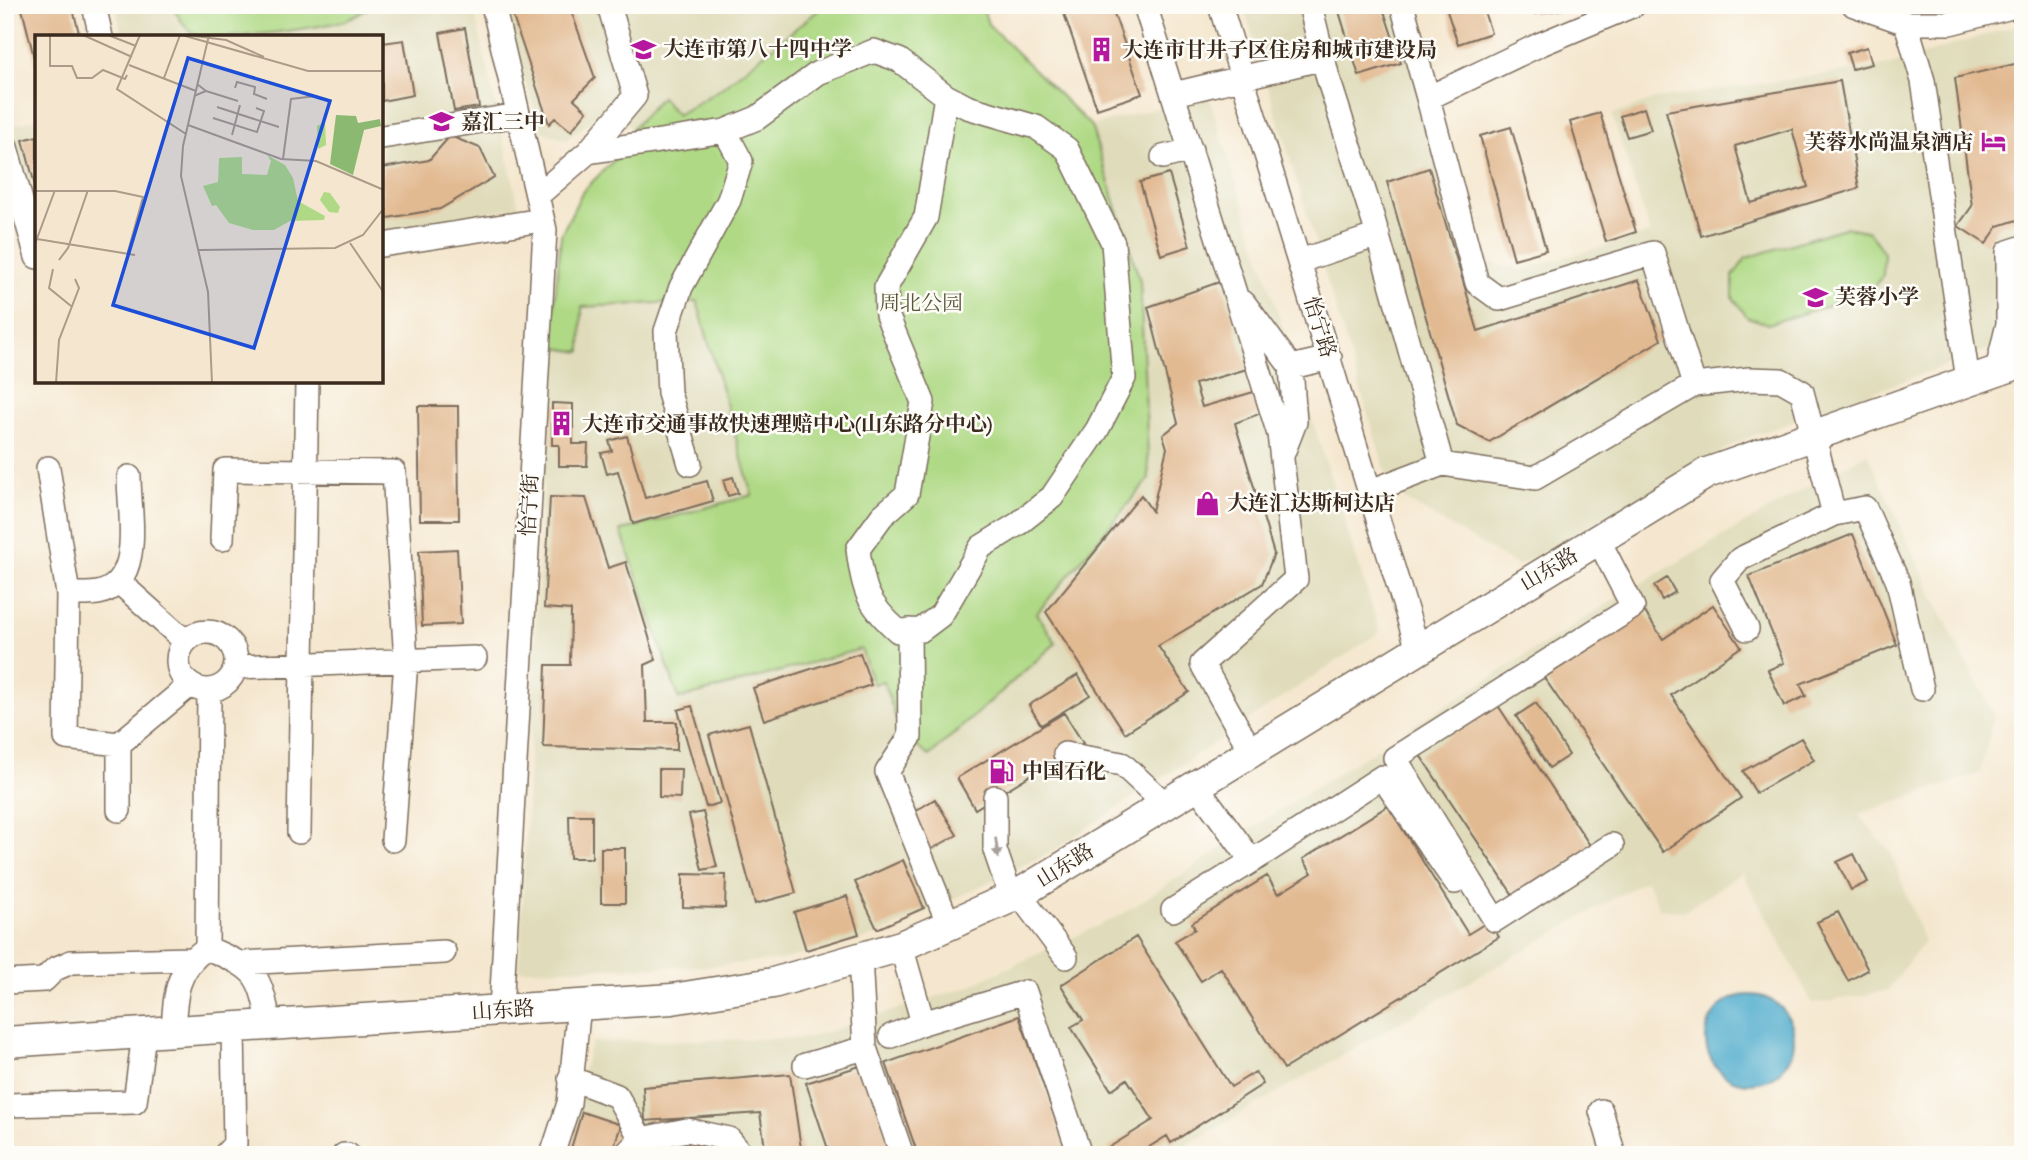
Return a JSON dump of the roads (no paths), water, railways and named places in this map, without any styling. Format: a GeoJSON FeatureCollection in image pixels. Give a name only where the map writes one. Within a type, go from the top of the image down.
{"type":"FeatureCollection","features":[{"type":"Feature","properties":{"kind":"main road","name":"山东路"},"geometry":{"type":"LineString","coordinates":[[5,1042],[579,1005],[723,993],[773,983],[901,946],[1015,895],[1707,472],[2010,366]]}},
{"type":"Feature","properties":{"kind":"street"},"geometry":{"type":"LineString","coordinates":[[93,5],[100,35]]}},
{"type":"Feature","properties":{"kind":"street","name":"怡宁街"},"geometry":{"type":"LineString","coordinates":[[493,5],[545,230],[501,1010]]}},
{"type":"Feature","properties":{"kind":"street"},"geometry":{"type":"LineString","coordinates":[[1145,5],[1279,434],[1296,579],[1202,664],[1251,751]]}},
{"type":"Feature","properties":{"kind":"street","name":"怡宁路"},"geometry":{"type":"LineString","coordinates":[[1220,5],[1418,649]]}},
{"type":"Feature","properties":{"kind":"street"},"geometry":{"type":"LineString","coordinates":[[1310,5],[1442,464]]}},
{"type":"Feature","properties":{"kind":"street"},"geometry":{"type":"LineString","coordinates":[[1402,5],[1477,283],[1499,299],[1653,253],[1694,385]]}},
{"type":"Feature","properties":{"kind":"street"},"geometry":{"type":"LineString","coordinates":[[1854,5],[1906,23],[1950,23],[2019,5]]}},
{"type":"Feature","properties":{"kind":"street"},"geometry":{"type":"LineString","coordinates":[[1429,98],[1621,7]]}},
{"type":"Feature","properties":{"kind":"street"},"geometry":{"type":"LineString","coordinates":[[537,196],[588,152],[635,96],[611,12]]}},
{"type":"Feature","properties":{"kind":"street"},"geometry":{"type":"LineString","coordinates":[[1906,23],[1923,81],[1968,380]]}},
{"type":"Feature","properties":{"kind":"street"},"geometry":{"type":"LineString","coordinates":[[588,152],[725,131],[757,118],[818,73],[874,51],[899,61],[946,96],[967,107],[1035,127],[1068,149],[1113,243],[1124,378],[1097,430],[1052,497],[1018,524],[981,547],[941,615],[921,630],[898,631],[875,611],[863,586],[858,549],[882,516],[907,494],[923,401],[887,315],[886,287],[926,216],[946,96]]}},
{"type":"Feature","properties":{"kind":"street"},"geometry":{"type":"LineString","coordinates":[[1174,94],[1324,58]]}},
{"type":"Feature","properties":{"kind":"street"},"geometry":{"type":"LineString","coordinates":[[383,137],[518,116]]}},
{"type":"Feature","properties":{"kind":"street"},"geometry":{"type":"LineString","coordinates":[[690,464],[669,393],[666,331],[681,287],[729,200],[741,161],[725,131]]}},
{"type":"Feature","properties":{"kind":"street"},"geometry":{"type":"LineString","coordinates":[[5,144],[35,250]]}},
{"type":"Feature","properties":{"kind":"street"},"geometry":{"type":"LineString","coordinates":[[1163,157],[1191,150]]}},
{"type":"Feature","properties":{"kind":"street"},"geometry":{"type":"LineString","coordinates":[[383,244],[542,220]]}},
{"type":"Feature","properties":{"kind":"street"},"geometry":{"type":"LineString","coordinates":[[1300,261],[1378,235]]}},
{"type":"Feature","properties":{"kind":"street"},"geometry":{"type":"LineString","coordinates":[[2010,366],[2008,324],[2015,298],[2008,252],[2023,247]]}},
{"type":"Feature","properties":{"kind":"street"},"geometry":{"type":"LineString","coordinates":[[1233,288],[1291,367],[1295,422],[1282,456]]}},
{"type":"Feature","properties":{"kind":"street"},"geometry":{"type":"LineString","coordinates":[[1291,367],[1330,358]]}},
{"type":"Feature","properties":{"kind":"street"},"geometry":{"type":"LineString","coordinates":[[1371,491],[1442,464],[1535,478],[1694,385],[1749,379],[1780,380],[1802,393],[1834,514]]}},
{"type":"Feature","properties":{"kind":"street"},"geometry":{"type":"LineString","coordinates":[[299,832],[307,383]]}},
{"type":"Feature","properties":{"kind":"street"},"geometry":{"type":"LineString","coordinates":[[48,468],[68,594],[66,738],[119,744],[199,688],[226,683],[236,667],[234,649],[221,635],[202,632],[185,641],[177,659],[178,669],[199,688],[199,953],[175,988],[173,1032]]}},
{"type":"Feature","properties":{"kind":"street"},"geometry":{"type":"LineString","coordinates":[[222,539],[225,470],[394,472],[406,661],[393,840]]}},
{"type":"Feature","properties":{"kind":"street"},"geometry":{"type":"LineString","coordinates":[[68,594],[100,593],[120,583],[130,561],[129,477]]}},
{"type":"Feature","properties":{"kind":"street"},"geometry":{"type":"LineString","coordinates":[[1747,629],[1722,580],[1740,559],[1834,514],[1865,508],[1898,582],[1922,689]]}},
{"type":"Feature","properties":{"kind":"street"},"geometry":{"type":"LineString","coordinates":[[1598,539],[1633,607],[1395,758],[1495,920],[1612,845]]}},
{"type":"Feature","properties":{"kind":"street"},"geometry":{"type":"LineString","coordinates":[[120,583],[185,641]]}},
{"type":"Feature","properties":{"kind":"street"},"geometry":{"type":"LineString","coordinates":[[909,631],[910,737],[887,772],[949,925]]}},
{"type":"Feature","properties":{"kind":"street"},"geometry":{"type":"LineString","coordinates":[[236,667],[475,658]]}},
{"type":"Feature","properties":{"kind":"street"},"geometry":{"type":"LineString","coordinates":[[119,744],[119,810]]}},
{"type":"Feature","properties":{"kind":"street"},"geometry":{"type":"LineString","coordinates":[[1065,754],[1122,764],[1165,804]]}},
{"type":"Feature","properties":{"kind":"street"},"geometry":{"type":"LineString","coordinates":[[1173,910],[1382,777],[1471,905]]}},
{"type":"Feature","properties":{"kind":"street"},"geometry":{"type":"LineString","coordinates":[[1196,785],[1252,861]]}},
{"type":"Feature","properties":{"kind":"street"},"geometry":{"type":"LineString","coordinates":[[995,797],[995,850],[1015,895],[1066,957]]}},
{"type":"Feature","properties":{"kind":"street"},"geometry":{"type":"LineString","coordinates":[[901,946],[923,1023]]}},
{"type":"Feature","properties":{"kind":"street"},"geometry":{"type":"LineString","coordinates":[[5,982],[44,980],[55,969],[71,962],[199,953],[243,963],[444,952]]}},
{"type":"Feature","properties":{"kind":"street"},"geometry":{"type":"LineString","coordinates":[[860,957],[865,1048],[902,1155]]}},
{"type":"Feature","properties":{"kind":"street"},"geometry":{"type":"LineString","coordinates":[[243,963],[261,981],[270,1026]]}},
{"type":"Feature","properties":{"kind":"street"},"geometry":{"type":"LineString","coordinates":[[891,1036],[923,1023],[1025,992],[1080,1155]]}},
{"type":"Feature","properties":{"kind":"street"},"geometry":{"type":"LineString","coordinates":[[552,1155],[569,1103],[579,1005]]}},
{"type":"Feature","properties":{"kind":"street"},"geometry":{"type":"LineString","coordinates":[[233,1028],[235,1151]]}},
{"type":"Feature","properties":{"kind":"street"},"geometry":{"type":"LineString","coordinates":[[5,1105],[135,1102],[144,1034]]}},
{"type":"Feature","properties":{"kind":"street"},"geometry":{"type":"LineString","coordinates":[[805,1065],[865,1048]]}},
{"type":"Feature","properties":{"kind":"street"},"geometry":{"type":"LineString","coordinates":[[570,1078],[617,1096],[633,1147],[687,1130],[729,1139],[742,1155]]}},
{"type":"Feature","properties":{"kind":"street"},"geometry":{"type":"LineString","coordinates":[[1601,1111],[1614,1155]]}},
{"type":"Feature","properties":{"kind":"water"},"geometry":{"type":"Polygon","coordinates":[[[1750,995],[1767,998],[1781,1008],[1791,1022],[1794,1039],[1791,1056],[1781,1070],[1767,1080],[1750,1083],[1733,1080],[1719,1070],[1709,1056],[1706,1039],[1709,1022],[1719,1008],[1733,998],[1750,995]]]}},
{"type":"Feature","properties":{"kind":"place","name":"大连市第八十四中学"},"geometry":{"type":"Point","coordinates":[643,49]}},
{"type":"Feature","properties":{"kind":"place","name":"大连市甘井子区住房和城市建设局"},"geometry":{"type":"Point","coordinates":[1102,50]}},
{"type":"Feature","properties":{"kind":"place","name":"嘉汇三中"},"geometry":{"type":"Point","coordinates":[441,122]}},
{"type":"Feature","properties":{"kind":"place","name":"芙蓉水尚温泉酒店"},"geometry":{"type":"Point","coordinates":[1993,142]}},
{"type":"Feature","properties":{"kind":"place","name":"芙蓉小学"},"geometry":{"type":"Point","coordinates":[1815,297]}},
{"type":"Feature","properties":{"kind":"place","name":"大连市交通事故快速理赔中心(山东路分中心)"},"geometry":{"type":"Point","coordinates":[562,424]}},
{"type":"Feature","properties":{"kind":"place","name":"大连汇达斯柯达店"},"geometry":{"type":"Point","coordinates":[1207,503]}},
{"type":"Feature","properties":{"kind":"place","name":"中国石化"},"geometry":{"type":"Point","coordinates":[1002,771]}},
{"type":"Feature","properties":{"kind":"park label","name":"周北公园"},"geometry":{"type":"Point","coordinates":[921,303]}}]}
